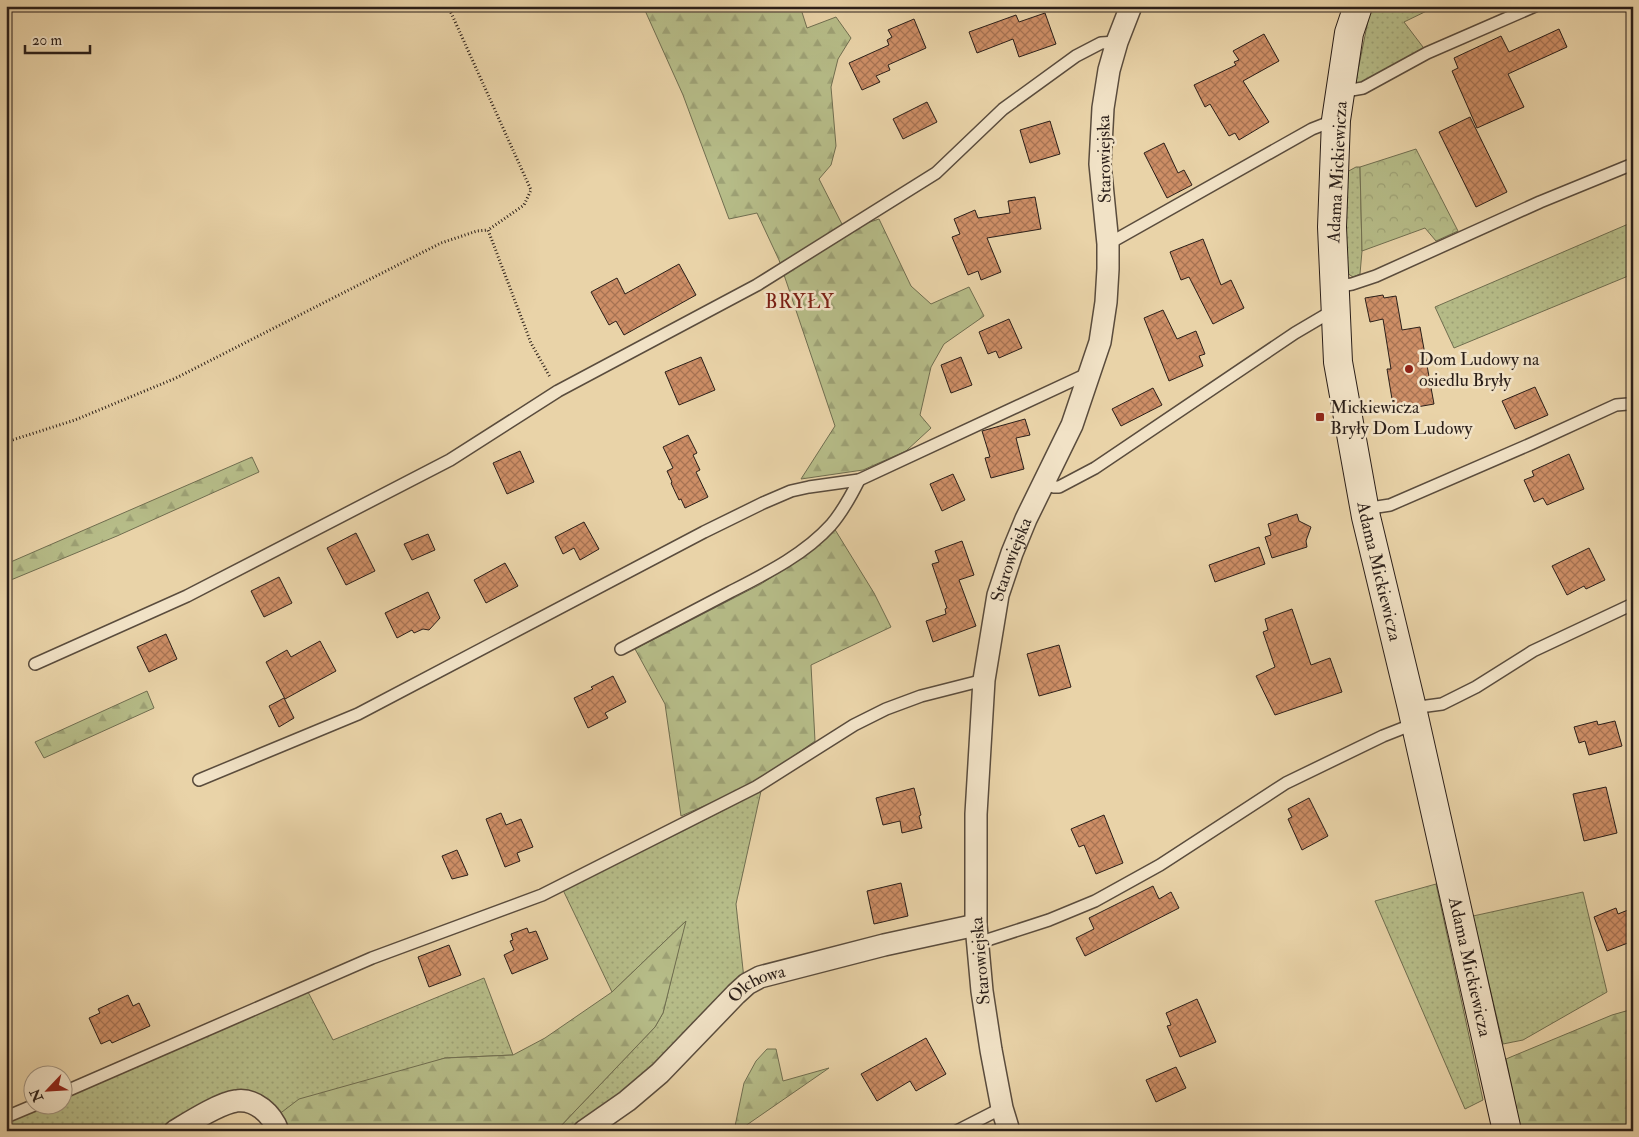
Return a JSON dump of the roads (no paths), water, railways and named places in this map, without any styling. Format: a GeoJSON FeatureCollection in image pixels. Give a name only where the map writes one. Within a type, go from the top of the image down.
{"type":"FeatureCollection","features":[{"type":"Feature","properties":{"kind":"street","name":"Starowiejska"},"geometry":{"type":"LineString","coordinates":[[1009,1131],[1002,1108],[990,1050],[977,934],[976,814],[984,680],[998,595],[1012,553],[1026,519],[1072,425],[1100,342],[1106,302],[1108,244],[1100,164],[1101,135],[1108,79],[1117,42],[1131,6]]}},
{"type":"Feature","properties":{"kind":"street","name":"Adama Mickiewicza"},"geometry":{"type":"LineString","coordinates":[[1358,6],[1349,33],[1336,120],[1332,227],[1338,362],[1364,508],[1414,715],[1507,1131]]}},
{"type":"Feature","properties":{"kind":"street","name":"Olchowa"},"geometry":{"type":"LineString","coordinates":[[584,1131],[627,1101],[660,1073],[736,994],[747,984],[760,977],[884,945],[977,934]]}},
{"type":"Feature","properties":{"kind":"street"},"geometry":{"type":"LineString","coordinates":[[175,1131],[218,1108],[236,1101],[248,1102],[261,1108],[275,1122],[278,1131]]}},
{"type":"Feature","properties":{"kind":"lane"},"geometry":{"type":"LineString","coordinates":[[1340,92],[1363,88],[1428,53],[1535,6]]}},
{"type":"Feature","properties":{"kind":"lane"},"geometry":{"type":"LineString","coordinates":[[35,664],[187,596],[450,460],[558,391],[757,285],[936,173],[1003,108],[1068,61],[1101,43],[1117,42]]}},
{"type":"Feature","properties":{"kind":"lane"},"geometry":{"type":"LineString","coordinates":[[1108,244],[1312,129],[1336,120]]}},
{"type":"Feature","properties":{"kind":"lane"},"geometry":{"type":"LineString","coordinates":[[1044,484],[1054,487],[1064,485],[1095,468],[1295,332],[1352,284],[1376,276],[1540,202],[1633,164]]}},
{"type":"Feature","properties":{"kind":"lane"},"geometry":{"type":"LineString","coordinates":[[199,780],[358,714],[704,532],[763,503],[791,491],[859,480],[1091,372]]}},
{"type":"Feature","properties":{"kind":"lane"},"geometry":{"type":"LineString","coordinates":[[1364,508],[1390,505],[1533,443],[1616,404],[1628,404]]}},
{"type":"Feature","properties":{"kind":"lane"},"geometry":{"type":"LineString","coordinates":[[621,650],[757,578],[800,552],[816,540],[831,524],[846,505],[859,480]]}},
{"type":"Feature","properties":{"kind":"lane"},"geometry":{"type":"LineString","coordinates":[[977,934],[1049,920],[1095,901],[1160,865],[1286,783],[1383,736],[1414,715],[1476,687],[1533,651],[1633,604]]}},
{"type":"Feature","properties":{"kind":"lane"},"geometry":{"type":"LineString","coordinates":[[72,1089],[372,958],[542,895],[756,787],[854,725],[879,712],[921,696],[984,680]]}},
{"type":"Feature","properties":{"kind":"lane"},"geometry":{"type":"LineString","coordinates":[[957,1131],[1002,1108]]}},
{"type":"Feature","properties":{"kind":"lane"},"geometry":{"type":"LineString","coordinates":[[6,1117],[22,1110]]}},
{"type":"Feature","properties":{"kind":"place","name":"Dom Ludowy na osiedlu Bryły"},"geometry":{"type":"Point","coordinates":[1409,369]}},
{"type":"Feature","properties":{"kind":"place","name":"Mickiewicza Bryły Dom Ludowy"},"geometry":{"type":"Point","coordinates":[1320,417]}},
{"type":"Feature","properties":{"kind":"district","name":"BRYŁY"},"geometry":{"type":"Point","coordinates":[800,301]}}]}
